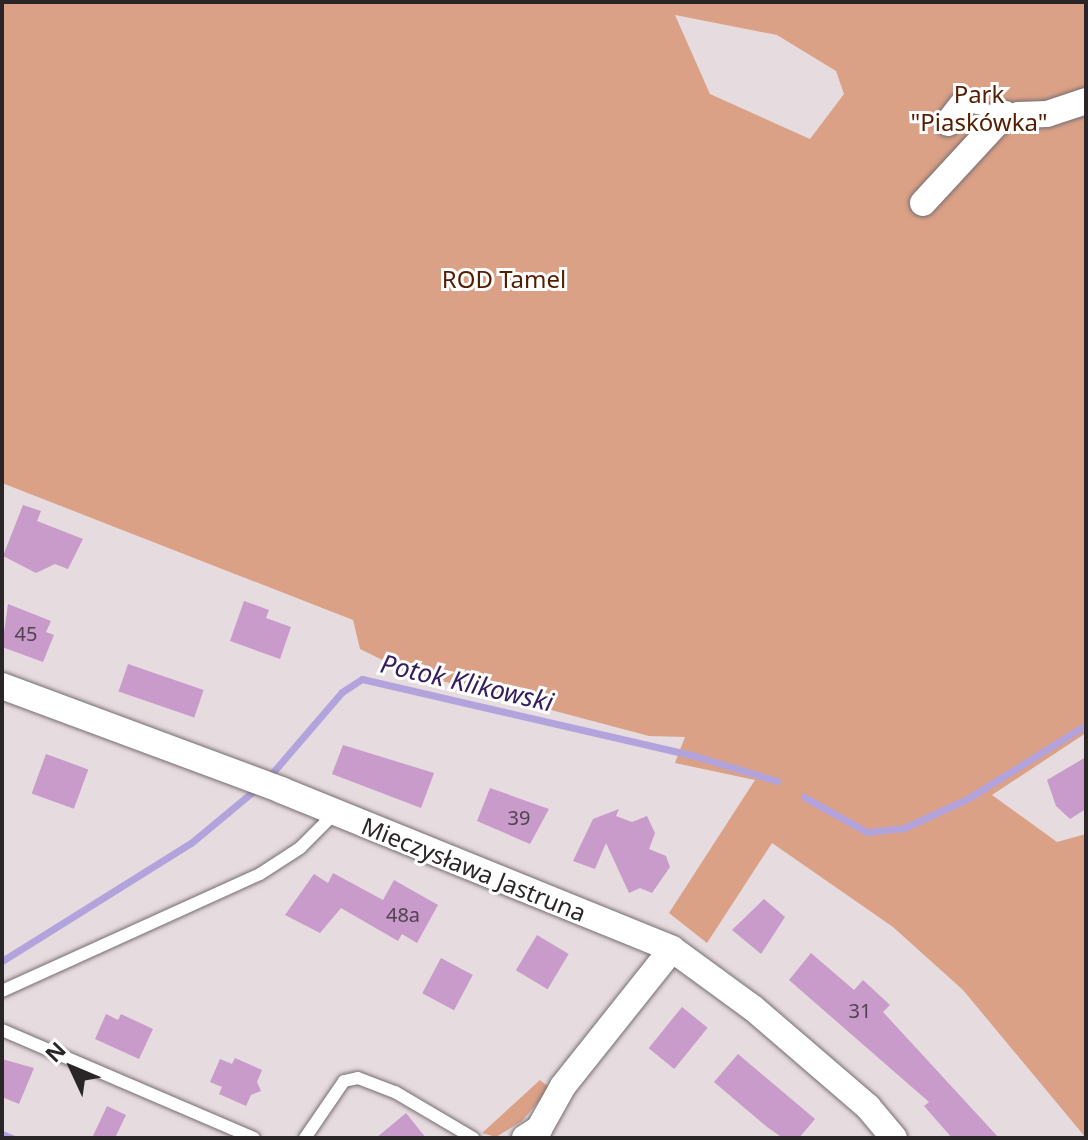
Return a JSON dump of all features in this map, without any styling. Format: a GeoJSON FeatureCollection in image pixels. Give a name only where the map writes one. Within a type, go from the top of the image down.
{"type":"FeatureCollection","features":[{"type":"Feature","properties":{"kind":"street"},"geometry":{"type":"LineString","coordinates":[[923,203],[1011,114],[1047,114],[1086,101]]}},
{"type":"Feature","properties":{"kind":"street","name":"Mieczysława Jastruna"},"geometry":{"type":"LineString","coordinates":[[2,686],[335,812],[672,949],[753,1008],[868,1107],[894,1138]]}},
{"type":"Feature","properties":{"kind":"street"},"geometry":{"type":"LineString","coordinates":[[537,1135],[563,1086],[672,949]]}},
{"type":"Feature","properties":{"kind":"lane"},"geometry":{"type":"LineString","coordinates":[[955,114],[1011,114]]}},
{"type":"Feature","properties":{"kind":"lane"},"geometry":{"type":"LineString","coordinates":[[2,991],[260,874],[300,848],[335,812]]}},
{"type":"Feature","properties":{"kind":"lane"},"geometry":{"type":"LineString","coordinates":[[2,1030],[254,1138]]}},
{"type":"Feature","properties":{"kind":"lane"},"geometry":{"type":"LineString","coordinates":[[305,1138],[344,1081],[358,1078],[395,1092],[473,1138]]}},
{"type":"Feature","properties":{"kind":"green space","name":"ROD Tamel"},"geometry":{"type":"Polygon","coordinates":[[[2,2],[1086,2],[1086,733],[992,795],[1057,842],[1086,834],[1086,1138],[963,990],[893,927],[772,843],[707,943],[669,913],[755,780],[675,763],[685,737],[649,736],[405,671],[360,649],[353,620],[2,483],[2,2]],[[675,15],[710,94],[810,139],[844,94],[836,71],[777,35],[675,15]]]}},
{"type":"Feature","properties":{"kind":"green space"},"geometry":{"type":"Polygon","coordinates":[[[540,1080],[550,1088],[522,1121],[496,1137],[482,1133],[540,1080]]]}},
{"type":"Feature","properties":{"kind":"building"},"geometry":{"type":"Polygon","coordinates":[[[23,505],[41,511],[37,521],[83,539],[68,569],[55,564],[36,573],[3,556],[23,505]]]}},
{"type":"Feature","properties":{"kind":"building"},"geometry":{"type":"Polygon","coordinates":[[[244,601],[269,610],[266,618],[291,627],[280,659],[230,641],[244,601]]]}},
{"type":"Feature","properties":{"kind":"building"},"geometry":{"type":"Polygon","coordinates":[[[8,604],[51,621],[46,632],[54,635],[43,662],[2,647],[8,604]]]}},
{"type":"Feature","properties":{"kind":"building"},"geometry":{"type":"Polygon","coordinates":[[[128,664],[204,690],[194,717],[119,691],[128,664]]]}},
{"type":"Feature","properties":{"kind":"building"},"geometry":{"type":"Polygon","coordinates":[[[343,745],[434,773],[421,808],[332,774],[343,745]]]}},
{"type":"Feature","properties":{"kind":"building"},"geometry":{"type":"Polygon","coordinates":[[[46,754],[88,769],[74,809],[32,793],[46,754]]]}},
{"type":"Feature","properties":{"kind":"building"},"geometry":{"type":"Polygon","coordinates":[[[1086,757],[1086,809],[1070,819],[1056,806],[1047,780],[1086,757]]]}},
{"type":"Feature","properties":{"kind":"building"},"geometry":{"type":"Polygon","coordinates":[[[490,788],[549,809],[530,844],[477,821],[490,788]]]}},
{"type":"Feature","properties":{"kind":"building"},"geometry":{"type":"Polygon","coordinates":[[[619,809],[616,816],[632,822],[647,816],[655,833],[649,849],[666,856],[670,867],[652,893],[640,888],[629,893],[606,843],[595,869],[573,861],[593,819],[619,809]]]}},
{"type":"Feature","properties":{"kind":"building"},"geometry":{"type":"Polygon","coordinates":[[[333,873],[383,900],[394,880],[438,905],[417,943],[402,934],[398,941],[341,908],[320,933],[285,915],[314,874],[328,883],[333,873]]]}},
{"type":"Feature","properties":{"kind":"building"},"geometry":{"type":"Polygon","coordinates":[[[764,899],[785,917],[761,954],[732,930],[764,899]]]}},
{"type":"Feature","properties":{"kind":"building"},"geometry":{"type":"Polygon","coordinates":[[[537,935],[569,954],[548,989],[516,970],[537,935]]]}},
{"type":"Feature","properties":{"kind":"building"},"geometry":{"type":"Polygon","coordinates":[[[811,953],[854,990],[863,980],[890,1005],[883,1012],[999,1138],[952,1138],[924,1106],[929,1102],[789,980],[811,953]]]}},
{"type":"Feature","properties":{"kind":"building"},"geometry":{"type":"Polygon","coordinates":[[[441,958],[473,975],[454,1010],[422,993],[441,958]]]}},
{"type":"Feature","properties":{"kind":"building"},"geometry":{"type":"Polygon","coordinates":[[[682,1007],[708,1028],[674,1069],[649,1048],[682,1007]]]}},
{"type":"Feature","properties":{"kind":"building"},"geometry":{"type":"Polygon","coordinates":[[[106,1014],[118,1020],[121,1014],[153,1029],[139,1059],[95,1039],[106,1014]]]}},
{"type":"Feature","properties":{"kind":"building"},"geometry":{"type":"Polygon","coordinates":[[[738,1054],[815,1119],[799,1138],[783,1138],[714,1082],[738,1054]]]}},
{"type":"Feature","properties":{"kind":"building"},"geometry":{"type":"Polygon","coordinates":[[[235,1058],[262,1070],[257,1082],[261,1091],[251,1095],[246,1106],[219,1094],[222,1087],[210,1082],[220,1059],[232,1064],[235,1058]]]}},
{"type":"Feature","properties":{"kind":"building"},"geometry":{"type":"Polygon","coordinates":[[[2,1059],[34,1068],[19,1104],[2,1097],[2,1059]]]}},
{"type":"Feature","properties":{"kind":"building"},"geometry":{"type":"Polygon","coordinates":[[[107,1106],[126,1115],[115,1138],[92,1138],[107,1106]]]}},
{"type":"Feature","properties":{"kind":"building"},"geometry":{"type":"Polygon","coordinates":[[[406,1113],[426,1138],[376,1138],[406,1113]]]}},
{"type":"Feature","properties":{"kind":"waterway","name":"Potok Klikowski"},"geometry":{"type":"LineString","coordinates":[[268,778],[342,692],[362,679],[692,755],[777,781]]}},
{"type":"Feature","properties":{"kind":"waterway","name":"Potok Klikowski"},"geometry":{"type":"LineString","coordinates":[[804,797],[867,832],[904,828],[967,799],[1086,725]]}},
{"type":"Feature","properties":{"kind":"waterway","name":"Potok Klikowski"},"geometry":{"type":"LineString","coordinates":[[2,961],[191,843],[256,789]]}},
{"type":"Feature","properties":{"kind":"waterway"},"geometry":{"type":"LineString","coordinates":[[2,1134],[12,1138]]}},
{"type":"Feature","properties":{"kind":"park label","name":"Park \"Piaskówka\""},"geometry":{"type":"Point","coordinates":[979,108]}}]}
